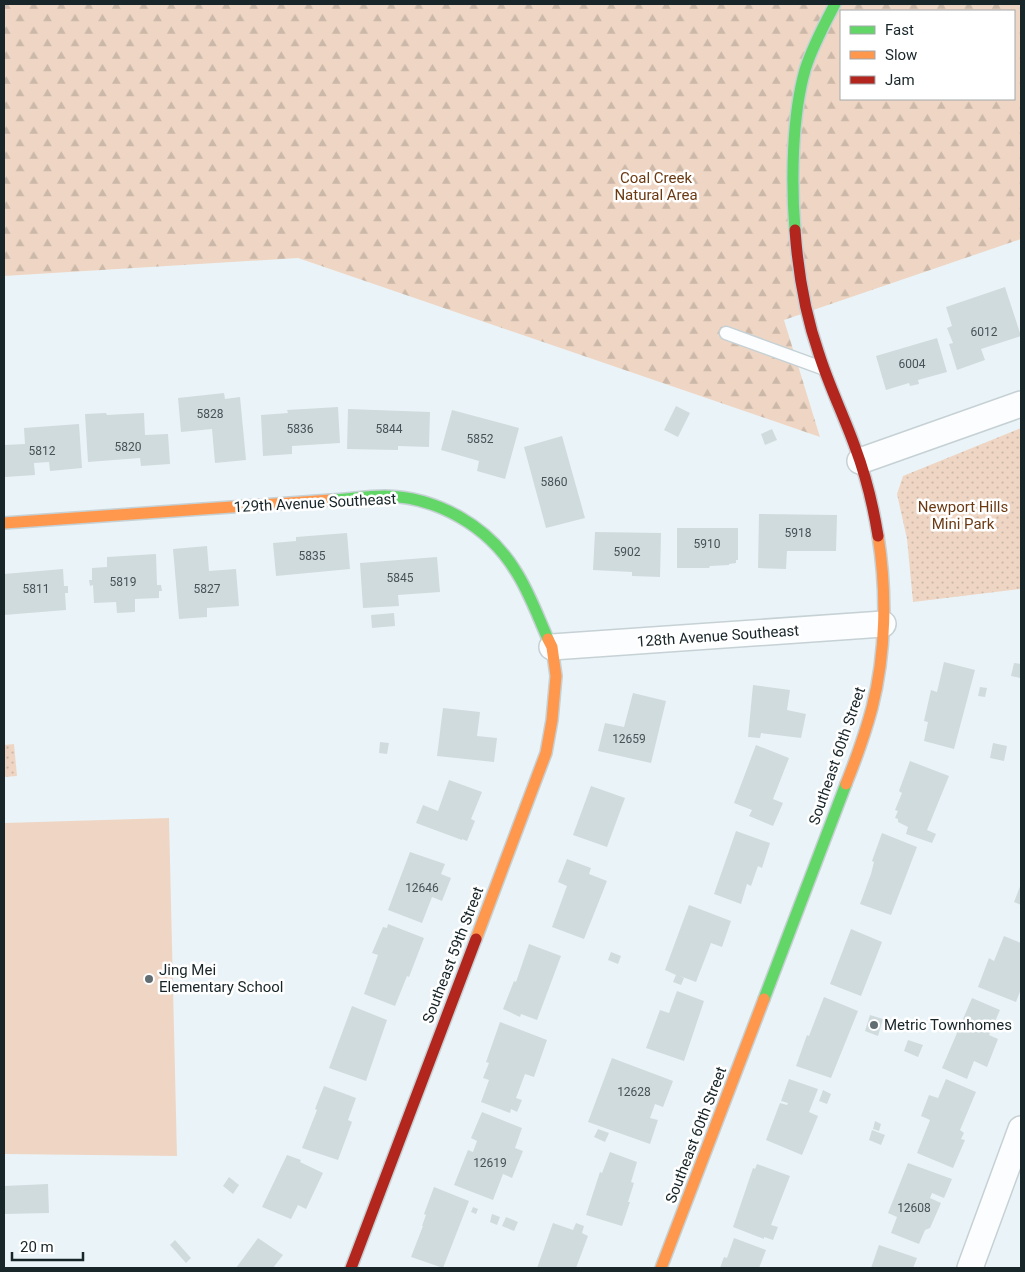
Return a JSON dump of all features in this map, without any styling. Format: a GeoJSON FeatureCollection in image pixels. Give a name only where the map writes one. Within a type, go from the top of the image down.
{"type":"FeatureCollection","features":[{"type":"Feature","properties":{"kind":"street","name":"Southeast 60th Street"},"geometry":{"type":"LineString","coordinates":[[661,1268],[856,756],[874,702],[878,677],[883,624],[882,564],[875,518],[860,461],[824,369],[806,311],[798,266],[793,220],[794,151],[798,108],[805,71],[820,33],[835,4]]}},
{"type":"Feature","properties":{"kind":"street"},"geometry":{"type":"LineString","coordinates":[[860,461],[1021,404]]}},
{"type":"Feature","properties":{"kind":"street","name":"129th Avenue Southeast"},"geometry":{"type":"LineString","coordinates":[[4,523],[385,496],[420,500],[447,510],[472,524],[497,545],[516,571],[552,647]]}},
{"type":"Feature","properties":{"kind":"street","name":"128th Avenue Southeast"},"geometry":{"type":"LineString","coordinates":[[552,647],[883,624]]}},
{"type":"Feature","properties":{"kind":"street","name":"Southeast 59th Street"},"geometry":{"type":"LineString","coordinates":[[350,1268],[546,753],[552,720],[556,676],[552,647]]}},
{"type":"Feature","properties":{"kind":"street"},"geometry":{"type":"LineString","coordinates":[[970,1268],[1021,1129]]}},
{"type":"Feature","properties":{"kind":"lane"},"geometry":{"type":"LineString","coordinates":[[726,333],[824,369]]}},
{"type":"Feature","properties":{"kind":"green space","name":"Coal Creek Natural Area"},"geometry":{"type":"Polygon","coordinates":[[[4,4],[1021,4],[1021,239],[784,320],[820,437],[298,258],[4,276],[4,4]]]}},
{"type":"Feature","properties":{"kind":"green space","name":"Newport Hills Mini Park"},"geometry":{"type":"Polygon","coordinates":[[[1021,428],[1021,589],[913,602],[907,539],[897,494],[903,476],[1021,428]]]}},
{"type":"Feature","properties":{"kind":"green space"},"geometry":{"type":"Polygon","coordinates":[[[14,744],[17,776],[4,777],[4,745],[14,744]]]}},
{"type":"Feature","properties":{"kind":"green space"},"geometry":{"type":"Polygon","coordinates":[[[169,818],[177,1156],[4,1154],[4,823],[169,818]]]}},
{"type":"Feature","properties":{"kind":"building"},"geometry":{"type":"Polygon","coordinates":[[[1005,287],[1021,336],[981,349],[985,360],[957,370],[949,344],[953,343],[947,328],[952,326],[946,307],[1005,287]]]}},
{"type":"Feature","properties":{"kind":"building"},"geometry":{"type":"Polygon","coordinates":[[[937,338],[947,372],[918,380],[919,384],[910,386],[909,383],[886,390],[876,356],[937,338]]]}},
{"type":"Feature","properties":{"kind":"building"},"geometry":{"type":"Polygon","coordinates":[[[224,393],[225,399],[240,397],[246,460],[215,463],[212,429],[181,432],[178,398],[224,393]]]}},
{"type":"Feature","properties":{"kind":"building"},"geometry":{"type":"Polygon","coordinates":[[[676,406],[690,413],[678,437],[664,430],[676,406]]]}},
{"type":"Feature","properties":{"kind":"building"},"geometry":{"type":"Polygon","coordinates":[[[338,407],[340,443],[292,446],[292,454],[263,456],[261,415],[288,413],[287,410],[338,407]]]}},
{"type":"Feature","properties":{"kind":"building"},"geometry":{"type":"Polygon","coordinates":[[[348,409],[430,412],[429,447],[398,446],[398,450],[347,449],[348,409]]]}},
{"type":"Feature","properties":{"kind":"building"},"geometry":{"type":"Polygon","coordinates":[[[452,410],[519,428],[505,479],[477,471],[479,461],[441,450],[452,410]]]}},
{"type":"Feature","properties":{"kind":"building"},"geometry":{"type":"Polygon","coordinates":[[[106,413],[107,415],[144,413],[145,435],[168,434],[170,464],[141,466],[140,458],[88,462],[85,414],[106,413]]]}},
{"type":"Feature","properties":{"kind":"building"},"geometry":{"type":"Polygon","coordinates":[[[79,424],[82,468],[50,471],[49,462],[34,463],[35,475],[5,477],[4,445],[25,444],[24,428],[79,424]]]}},
{"type":"Feature","properties":{"kind":"building"},"geometry":{"type":"Polygon","coordinates":[[[772,429],[777,440],[765,445],[761,434],[772,429]]]}},
{"type":"Feature","properties":{"kind":"building"},"geometry":{"type":"Polygon","coordinates":[[[562,436],[585,518],[546,528],[524,447],[562,436]]]}},
{"type":"Feature","properties":{"kind":"building"},"geometry":{"type":"Polygon","coordinates":[[[759,514],[837,515],[836,551],[787,551],[786,569],[758,568],[759,514]]]}},
{"type":"Feature","properties":{"kind":"building"},"geometry":{"type":"Polygon","coordinates":[[[677,528],[738,528],[738,560],[736,560],[736,563],[729,565],[710,566],[709,568],[677,568],[677,528]]]}},
{"type":"Feature","properties":{"kind":"building"},"geometry":{"type":"Polygon","coordinates":[[[595,532],[661,533],[660,577],[632,576],[632,572],[593,570],[595,532]]]}},
{"type":"Feature","properties":{"kind":"building"},"geometry":{"type":"Polygon","coordinates":[[[347,533],[350,569],[276,576],[273,543],[296,541],[296,537],[347,533]]]}},
{"type":"Feature","properties":{"kind":"building"},"geometry":{"type":"Polygon","coordinates":[[[207,546],[209,571],[236,569],[239,606],[207,608],[207,617],[179,619],[173,549],[207,546]]]}},
{"type":"Feature","properties":{"kind":"building"},"geometry":{"type":"Polygon","coordinates":[[[156,554],[157,585],[161,585],[162,591],[159,591],[159,598],[135,599],[135,612],[117,613],[116,602],[94,603],[93,585],[90,586],[89,580],[92,580],[92,568],[107,567],[107,557],[156,554]]]}},
{"type":"Feature","properties":{"kind":"building"},"geometry":{"type":"Polygon","coordinates":[[[437,557],[440,592],[398,595],[399,606],[363,608],[360,563],[437,557]]]}},
{"type":"Feature","properties":{"kind":"building"},"geometry":{"type":"Polygon","coordinates":[[[63,569],[64,586],[68,586],[68,593],[65,593],[66,610],[4,615],[4,574],[63,569]]]}},
{"type":"Feature","properties":{"kind":"building"},"geometry":{"type":"Polygon","coordinates":[[[394,613],[395,626],[372,628],[371,615],[394,613]]]}},
{"type":"Feature","properties":{"kind":"building"},"geometry":{"type":"Polygon","coordinates":[[[944,662],[975,670],[954,749],[924,741],[928,722],[924,721],[931,690],[937,692],[944,662]]]}},
{"type":"Feature","properties":{"kind":"building"},"geometry":{"type":"Polygon","coordinates":[[[1014,663],[1021,664],[1020,678],[1011,676],[1014,663]]]}},
{"type":"Feature","properties":{"kind":"building"},"geometry":{"type":"Polygon","coordinates":[[[753,685],[790,690],[787,710],[806,714],[801,738],[761,733],[760,738],[748,737],[753,685]]]}},
{"type":"Feature","properties":{"kind":"building"},"geometry":{"type":"Polygon","coordinates":[[[980,687],[987,688],[985,697],[978,696],[980,687]]]}},
{"type":"Feature","properties":{"kind":"building"},"geometry":{"type":"Polygon","coordinates":[[[633,693],[666,701],[651,763],[598,751],[605,723],[624,727],[633,693]]]}},
{"type":"Feature","properties":{"kind":"building"},"geometry":{"type":"Polygon","coordinates":[[[443,708],[480,712],[477,736],[497,738],[494,762],[437,756],[443,708]]]}},
{"type":"Feature","properties":{"kind":"building"},"geometry":{"type":"Polygon","coordinates":[[[380,742],[389,743],[387,754],[379,753],[380,742]]]}},
{"type":"Feature","properties":{"kind":"building"},"geometry":{"type":"Polygon","coordinates":[[[993,743],[1007,746],[1004,761],[990,758],[993,743]]]}},
{"type":"Feature","properties":{"kind":"building"},"geometry":{"type":"Polygon","coordinates":[[[756,745],[789,758],[773,799],[783,803],[773,826],[749,816],[752,810],[734,803],[756,745]]]}},
{"type":"Feature","properties":{"kind":"building"},"geometry":{"type":"Polygon","coordinates":[[[910,761],[949,776],[927,830],[936,834],[932,843],[906,834],[908,827],[898,822],[898,819],[895,818],[898,811],[895,810],[902,793],[899,791],[910,761]]]}},
{"type":"Feature","properties":{"kind":"building"},"geometry":{"type":"Polygon","coordinates":[[[449,780],[482,792],[471,819],[475,821],[467,841],[416,823],[423,805],[438,811],[449,780]]]}},
{"type":"Feature","properties":{"kind":"building"},"geometry":{"type":"Polygon","coordinates":[[[591,786],[625,798],[607,847],[573,835],[591,786]]]}},
{"type":"Feature","properties":{"kind":"building"},"geometry":{"type":"Polygon","coordinates":[[[736,831],[770,843],[762,868],[758,866],[751,886],[747,884],[741,904],[714,894],[736,831]]]}},
{"type":"Feature","properties":{"kind":"building"},"geometry":{"type":"Polygon","coordinates":[[[882,833],[917,847],[891,915],[860,904],[871,874],[874,862],[872,861],[882,833]]]}},
{"type":"Feature","properties":{"kind":"building"},"geometry":{"type":"Polygon","coordinates":[[[410,852],[445,864],[441,874],[451,878],[442,901],[432,897],[422,923],[388,910],[410,852]]]}},
{"type":"Feature","properties":{"kind":"building"},"geometry":{"type":"Polygon","coordinates":[[[567,859],[591,868],[589,874],[607,881],[584,939],[552,927],[567,886],[558,882],[567,859]]]}},
{"type":"Feature","properties":{"kind":"building"},"geometry":{"type":"Polygon","coordinates":[[[1021,884],[1021,905],[1014,902],[1021,884]]]}},
{"type":"Feature","properties":{"kind":"building"},"geometry":{"type":"Polygon","coordinates":[[[689,905],[731,921],[722,947],[711,943],[696,982],[680,976],[684,978],[681,985],[673,982],[676,975],[665,970],[689,905]]]}},
{"type":"Feature","properties":{"kind":"building"},"geometry":{"type":"Polygon","coordinates":[[[388,924],[424,938],[409,977],[407,976],[395,1006],[364,994],[378,955],[372,953],[383,927],[387,928],[388,924]]]}},
{"type":"Feature","properties":{"kind":"building"},"geometry":{"type":"Polygon","coordinates":[[[851,929],[882,942],[861,996],[830,984],[851,929]]]}},
{"type":"Feature","properties":{"kind":"building"},"geometry":{"type":"Polygon","coordinates":[[[1004,936],[1021,943],[1021,989],[1016,1002],[978,987],[989,958],[994,961],[1004,936]]]}},
{"type":"Feature","properties":{"kind":"building"},"geometry":{"type":"Polygon","coordinates":[[[529,944],[561,956],[537,1020],[521,1014],[520,1017],[503,1009],[514,981],[516,982],[529,944]]]}},
{"type":"Feature","properties":{"kind":"building"},"geometry":{"type":"Polygon","coordinates":[[[611,952],[621,956],[618,964],[608,960],[611,952]]]}},
{"type":"Feature","properties":{"kind":"building"},"geometry":{"type":"Polygon","coordinates":[[[677,991],[704,1001],[684,1061],[646,1048],[660,1010],[669,1013],[677,991]]]}},
{"type":"Feature","properties":{"kind":"building"},"geometry":{"type":"Polygon","coordinates":[[[824,997],[858,1011],[831,1078],[796,1066],[824,997]]]}},
{"type":"Feature","properties":{"kind":"building"},"geometry":{"type":"Polygon","coordinates":[[[972,998],[1000,1010],[989,1035],[998,1039],[987,1067],[974,1061],[967,1079],[942,1068],[972,998]]]}},
{"type":"Feature","properties":{"kind":"building"},"geometry":{"type":"Polygon","coordinates":[[[352,1006],[387,1020],[366,1081],[329,1068],[352,1006]]]}},
{"type":"Feature","properties":{"kind":"building","name":"Metric Townhomes"},"geometry":{"type":"Polygon","coordinates":[[[870,1015],[883,1019],[878,1036],[865,1031],[870,1015]]]}},
{"type":"Feature","properties":{"kind":"building"},"geometry":{"type":"Polygon","coordinates":[[[500,1022],[547,1040],[534,1077],[525,1074],[516,1098],[522,1100],[517,1112],[511,1109],[510,1113],[481,1102],[489,1080],[483,1078],[489,1063],[486,1062],[500,1022]]]}},
{"type":"Feature","properties":{"kind":"building"},"geometry":{"type":"Polygon","coordinates":[[[908,1040],[923,1045],[918,1057],[904,1051],[908,1040]]]}},
{"type":"Feature","properties":{"kind":"building"},"geometry":{"type":"Polygon","coordinates":[[[612,1058],[673,1081],[663,1107],[655,1104],[650,1118],[658,1120],[650,1144],[588,1122],[612,1058]]]}},
{"type":"Feature","properties":{"kind":"building"},"geometry":{"type":"Polygon","coordinates":[[[789,1079],[818,1089],[809,1112],[818,1116],[802,1155],[766,1140],[780,1103],[787,1105],[788,1103],[781,1101],[789,1079]]]}},
{"type":"Feature","properties":{"kind":"building"},"geometry":{"type":"Polygon","coordinates":[[[946,1079],[976,1092],[960,1130],[964,1133],[961,1139],[965,1140],[953,1168],[917,1153],[930,1120],[921,1116],[929,1095],[938,1098],[946,1079]]]}},
{"type":"Feature","properties":{"kind":"building"},"geometry":{"type":"Polygon","coordinates":[[[324,1086],[356,1098],[348,1120],[352,1122],[338,1160],[302,1148],[324,1086]]]}},
{"type":"Feature","properties":{"kind":"building"},"geometry":{"type":"Polygon","coordinates":[[[823,1090],[831,1094],[827,1104],[819,1101],[823,1090]]]}},
{"type":"Feature","properties":{"kind":"building"},"geometry":{"type":"Polygon","coordinates":[[[482,1112],[522,1128],[515,1148],[523,1151],[512,1178],[503,1174],[493,1200],[454,1185],[468,1150],[473,1152],[477,1141],[471,1138],[482,1112]]]}},
{"type":"Feature","properties":{"kind":"building"},"geometry":{"type":"Polygon","coordinates":[[[875,1121],[881,1124],[879,1131],[873,1129],[875,1121]]]}},
{"type":"Feature","properties":{"kind":"building"},"geometry":{"type":"Polygon","coordinates":[[[598,1129],[609,1133],[605,1142],[594,1137],[598,1129]]]}},
{"type":"Feature","properties":{"kind":"building"},"geometry":{"type":"Polygon","coordinates":[[[872,1130],[885,1135],[881,1145],[869,1140],[872,1130]]]}},
{"type":"Feature","properties":{"kind":"building"},"geometry":{"type":"Polygon","coordinates":[[[610,1152],[637,1162],[631,1182],[634,1183],[628,1202],[630,1202],[622,1226],[586,1215],[600,1172],[602,1173],[610,1152]]]}},
{"type":"Feature","properties":{"kind":"building"},"geometry":{"type":"Polygon","coordinates":[[[287,1155],[301,1160],[300,1162],[323,1173],[306,1209],[298,1205],[291,1219],[262,1207],[287,1155]]]}},
{"type":"Feature","properties":{"kind":"building"},"geometry":{"type":"Polygon","coordinates":[[[908,1163],[952,1179],[944,1198],[932,1193],[930,1198],[941,1203],[930,1228],[925,1230],[919,1244],[891,1233],[897,1217],[888,1213],[908,1163]]]}},
{"type":"Feature","properties":{"kind":"building"},"geometry":{"type":"Polygon","coordinates":[[[757,1164],[790,1176],[771,1225],[778,1227],[773,1240],[764,1237],[764,1239],[733,1227],[753,1168],[755,1169],[757,1164]]]}},
{"type":"Feature","properties":{"kind":"building"},"geometry":{"type":"Polygon","coordinates":[[[229,1177],[239,1185],[233,1194],[223,1186],[229,1177]]]}},
{"type":"Feature","properties":{"kind":"building"},"geometry":{"type":"Polygon","coordinates":[[[48,1184],[49,1213],[4,1214],[4,1186],[48,1184]]]}},
{"type":"Feature","properties":{"kind":"building"},"geometry":{"type":"Polygon","coordinates":[[[434,1187],[469,1201],[443,1268],[411,1257],[423,1226],[426,1215],[424,1214],[434,1187]]]}},
{"type":"Feature","properties":{"kind":"building"},"geometry":{"type":"Polygon","coordinates":[[[473,1207],[478,1209],[476,1214],[471,1212],[473,1207]]]}},
{"type":"Feature","properties":{"kind":"building"},"geometry":{"type":"Polygon","coordinates":[[[492,1214],[500,1217],[497,1225],[490,1222],[492,1214]]]}},
{"type":"Feature","properties":{"kind":"building"},"geometry":{"type":"Polygon","coordinates":[[[506,1217],[518,1222],[514,1231],[502,1226],[506,1217]]]}},
{"type":"Feature","properties":{"kind":"building"},"geometry":{"type":"Polygon","coordinates":[[[553,1223],[573,1230],[576,1223],[584,1226],[582,1233],[588,1236],[576,1268],[537,1268],[553,1223]]]}},
{"type":"Feature","properties":{"kind":"building"},"geometry":{"type":"Polygon","coordinates":[[[258,1238],[283,1255],[273,1268],[236,1268],[258,1238]]]}},
{"type":"Feature","properties":{"kind":"building"},"geometry":{"type":"Polygon","coordinates":[[[734,1238],[766,1250],[759,1268],[720,1268],[724,1257],[727,1258],[734,1238]]]}},
{"type":"Feature","properties":{"kind":"building"},"geometry":{"type":"Polygon","coordinates":[[[175,1240],[191,1258],[186,1263],[170,1245],[175,1240]]]}},
{"type":"Feature","properties":{"kind":"building"},"geometry":{"type":"Polygon","coordinates":[[[879,1245],[917,1258],[913,1268],[871,1268],[879,1245]]]}},
{"type":"Feature","properties":{"kind":"traffic: fast"},"geometry":{"type":"LineString","coordinates":[[795,230],[793,191],[797,108],[805,70],[811,53],[835,4]]}},
{"type":"Feature","properties":{"kind":"traffic: fast"},"geometry":{"type":"LineString","coordinates":[[331,500],[378,496],[404,498],[442,508],[459,517],[491,540],[504,554],[525,587],[548,639]]}},
{"type":"Feature","properties":{"kind":"traffic: fast"},"geometry":{"type":"LineString","coordinates":[[764,999],[846,784]]}},
{"type":"Feature","properties":{"kind":"traffic: slow"},"geometry":{"type":"LineString","coordinates":[[4,523],[331,500]]}},
{"type":"Feature","properties":{"kind":"traffic: slow"},"geometry":{"type":"LineString","coordinates":[[846,784],[869,718],[880,666],[884,601],[878,536]]}},
{"type":"Feature","properties":{"kind":"traffic: slow"},"geometry":{"type":"LineString","coordinates":[[476,939],[546,753],[552,720],[556,676],[552,647],[548,639]]}},
{"type":"Feature","properties":{"kind":"traffic: slow"},"geometry":{"type":"LineString","coordinates":[[661,1268],[764,999]]}},
{"type":"Feature","properties":{"kind":"traffic: jam"},"geometry":{"type":"LineString","coordinates":[[795,230],[800,277],[814,339],[863,469],[878,536]]}},
{"type":"Feature","properties":{"kind":"traffic: jam"},"geometry":{"type":"LineString","coordinates":[[351,1268],[476,939]]}},
{"type":"Feature","properties":{"kind":"place","name":"Jing Mei Elementary School"},"geometry":{"type":"Point","coordinates":[149,979]}},
{"type":"Feature","properties":{"kind":"place","name":"Metric Townhomes"},"geometry":{"type":"Point","coordinates":[874,1025]}}]}
